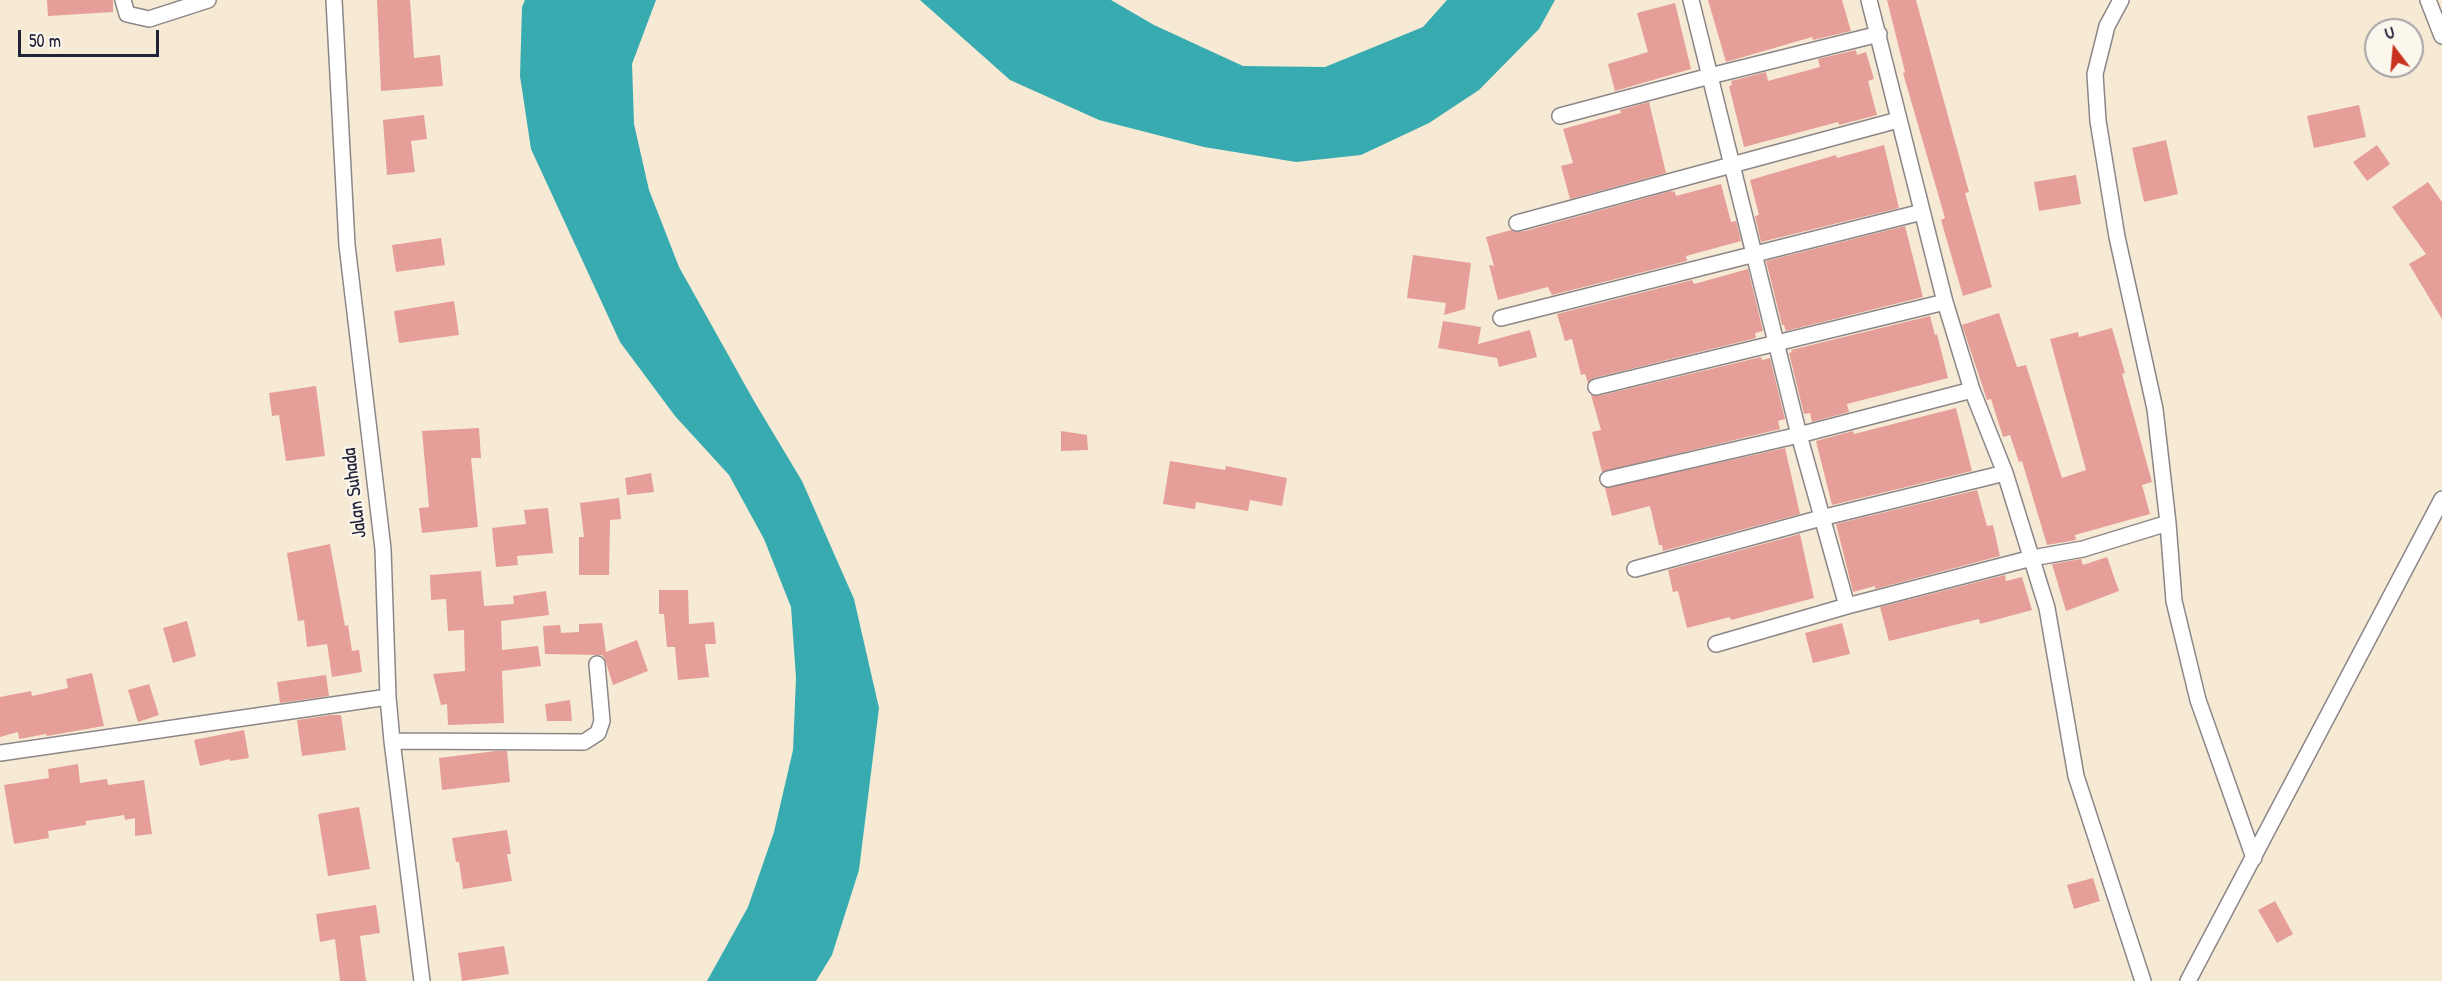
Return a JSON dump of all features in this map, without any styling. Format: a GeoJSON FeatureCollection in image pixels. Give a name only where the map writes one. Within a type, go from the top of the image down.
{"type":"FeatureCollection","features":[{"type":"Feature","properties":{"kind":"street"},"geometry":{"type":"LineString","coordinates":[[123,0],[127,14],[149,19],[208,0]]}},
{"type":"Feature","properties":{"kind":"street","name":"Jalan Suhada"},"geometry":{"type":"LineString","coordinates":[[334,0],[347,245],[383,549],[388,697],[392,741],[422,981]]}},
{"type":"Feature","properties":{"kind":"street"},"geometry":{"type":"LineString","coordinates":[[1691,0],[1799,435],[1847,606]]}},
{"type":"Feature","properties":{"kind":"street"},"geometry":{"type":"LineString","coordinates":[[1869,0],[1945,302],[1972,390],[2005,473],[2047,608],[2076,776],[2143,981]]}},
{"type":"Feature","properties":{"kind":"street"},"geometry":{"type":"LineString","coordinates":[[2121,0],[2107,26],[2096,74],[2098,121],[2117,237],[2155,408],[2174,601],[2198,700],[2254,858]]}},
{"type":"Feature","properties":{"kind":"street"},"geometry":{"type":"LineString","coordinates":[[2428,0],[2442,36]]}},
{"type":"Feature","properties":{"kind":"street"},"geometry":{"type":"LineString","coordinates":[[1560,116],[1879,34]]}},
{"type":"Feature","properties":{"kind":"street"},"geometry":{"type":"LineString","coordinates":[[1517,223],[1898,120]]}},
{"type":"Feature","properties":{"kind":"street"},"geometry":{"type":"LineString","coordinates":[[1502,318],[1922,212]]}},
{"type":"Feature","properties":{"kind":"street"},"geometry":{"type":"LineString","coordinates":[[1596,387],[1945,302]]}},
{"type":"Feature","properties":{"kind":"street"},"geometry":{"type":"LineString","coordinates":[[1608,479],[1799,435],[1972,390]]}},
{"type":"Feature","properties":{"kind":"street"},"geometry":{"type":"LineString","coordinates":[[1635,569],[1821,518],[2005,473]]}},
{"type":"Feature","properties":{"kind":"street"},"geometry":{"type":"LineString","coordinates":[[2188,981],[2442,500]]}},
{"type":"Feature","properties":{"kind":"street"},"geometry":{"type":"LineString","coordinates":[[1716,644],[1847,606],[2032,558],[2083,549],[2168,523]]}},
{"type":"Feature","properties":{"kind":"street"},"geometry":{"type":"LineString","coordinates":[[392,741],[584,742],[598,733],[602,721],[597,664]]}},
{"type":"Feature","properties":{"kind":"street"},"geometry":{"type":"LineString","coordinates":[[0,753],[388,697]]}},
{"type":"Feature","properties":{"kind":"water"},"geometry":{"type":"Polygon","coordinates":[[[525,0],[656,0],[632,64],[634,124],[649,190],[679,267],[802,481],[854,599],[879,708],[859,870],[832,955],[816,981],[707,981],[748,907],[774,832],[793,750],[796,678],[791,607],[764,539],[729,475],[675,416],[620,342],[531,149],[520,76],[522,7],[525,0]]]}},
{"type":"Feature","properties":{"kind":"water"},"geometry":{"type":"Polygon","coordinates":[[[920,0],[1111,0],[1154,25],[1243,66],[1325,67],[1423,27],[1447,0],[1555,0],[1539,29],[1479,90],[1429,123],[1361,155],[1296,162],[1204,147],[1099,120],[1010,80],[920,0]]]}},
{"type":"Feature","properties":{"kind":"building"},"geometry":{"type":"Polygon","coordinates":[[[47,0],[113,0],[113,12],[48,16],[47,0]]]}},
{"type":"Feature","properties":{"kind":"building"},"geometry":{"type":"Polygon","coordinates":[[[377,0],[410,0],[414,58],[440,55],[443,86],[381,91],[377,0]]]}},
{"type":"Feature","properties":{"kind":"building"},"geometry":{"type":"Polygon","coordinates":[[[1708,0],[1842,0],[1851,31],[1813,40],[1812,37],[1726,62],[1708,0]]]}},
{"type":"Feature","properties":{"kind":"building"},"geometry":{"type":"Polygon","coordinates":[[[1887,0],[1916,0],[1969,192],[1965,193],[1992,287],[1963,296],[1941,220],[1945,218],[1903,73],[1905,72],[1887,0]]]}},
{"type":"Feature","properties":{"kind":"building"},"geometry":{"type":"Polygon","coordinates":[[[1675,3],[1691,69],[1615,91],[1608,64],[1648,52],[1637,13],[1675,3]]]}},
{"type":"Feature","properties":{"kind":"building"},"geometry":{"type":"Polygon","coordinates":[[[1856,50],[1857,55],[1866,52],[1874,79],[1868,81],[1877,115],[1839,125],[1838,122],[1744,147],[1729,86],[1732,85],[1731,81],[1766,72],[1768,81],[1820,67],[1818,59],[1856,50]]]}},
{"type":"Feature","properties":{"kind":"building"},"geometry":{"type":"Polygon","coordinates":[[[1649,102],[1666,173],[1570,199],[1561,166],[1573,163],[1563,129],[1621,113],[1620,110],[1649,102]]]}},
{"type":"Feature","properties":{"kind":"building"},"geometry":{"type":"Polygon","coordinates":[[[2359,105],[2366,137],[2314,148],[2307,116],[2359,105]]]}},
{"type":"Feature","properties":{"kind":"building"},"geometry":{"type":"Polygon","coordinates":[[[424,115],[427,139],[411,141],[415,172],[387,175],[383,120],[424,115]]]}},
{"type":"Feature","properties":{"kind":"building"},"geometry":{"type":"Polygon","coordinates":[[[2166,140],[2178,194],[2144,202],[2132,148],[2166,140]]]}},
{"type":"Feature","properties":{"kind":"building"},"geometry":{"type":"Polygon","coordinates":[[[1884,145],[1899,208],[1761,242],[1755,216],[1759,215],[1750,180],[1836,155],[1837,158],[1884,145]]]}},
{"type":"Feature","properties":{"kind":"building"},"geometry":{"type":"Polygon","coordinates":[[[2377,145],[2390,164],[2367,181],[2353,162],[2377,145]]]}},
{"type":"Feature","properties":{"kind":"building"},"geometry":{"type":"Polygon","coordinates":[[[2076,175],[2081,204],[2039,211],[2034,182],[2076,175]]]}},
{"type":"Feature","properties":{"kind":"building"},"geometry":{"type":"Polygon","coordinates":[[[2428,182],[2442,202],[2442,319],[2409,264],[2426,254],[2392,207],[2428,182]]]}},
{"type":"Feature","properties":{"kind":"building"},"geometry":{"type":"Polygon","coordinates":[[[1721,184],[1731,222],[1736,221],[1741,241],[1686,256],[1687,261],[1552,295],[1548,287],[1498,300],[1489,265],[1494,266],[1486,237],[1511,230],[1525,231],[1671,191],[1675,192],[1676,196],[1721,184]]]}},
{"type":"Feature","properties":{"kind":"building"},"geometry":{"type":"Polygon","coordinates":[[[1905,226],[1923,297],[1786,331],[1782,325],[1766,261],[1905,226]]]}},
{"type":"Feature","properties":{"kind":"building"},"geometry":{"type":"Polygon","coordinates":[[[441,238],[445,265],[396,272],[392,245],[441,238]]]}},
{"type":"Feature","properties":{"kind":"building"},"geometry":{"type":"Polygon","coordinates":[[[1413,255],[1471,263],[1465,309],[1444,315],[1446,303],[1407,298],[1413,255]]]}},
{"type":"Feature","properties":{"kind":"building"},"geometry":{"type":"Polygon","coordinates":[[[1748,269],[1763,331],[1755,333],[1756,338],[1594,378],[1588,383],[1585,374],[1581,375],[1572,339],[1565,341],[1557,314],[1692,280],[1694,284],[1748,269]]]}},
{"type":"Feature","properties":{"kind":"building"},"geometry":{"type":"Polygon","coordinates":[[[454,301],[459,335],[399,343],[394,311],[454,301]]]}},
{"type":"Feature","properties":{"kind":"building"},"geometry":{"type":"Polygon","coordinates":[[[1999,313],[2017,367],[2026,365],[2062,478],[2086,470],[2050,339],[2078,332],[2079,337],[2112,328],[2125,373],[2122,374],[2152,482],[2142,485],[2150,514],[2075,535],[2076,540],[2047,545],[2022,461],[2019,462],[2010,435],[2003,437],[1991,399],[1987,400],[1962,325],[1999,313]]]}},
{"type":"Feature","properties":{"kind":"building"},"geometry":{"type":"Polygon","coordinates":[[[1930,316],[1948,378],[1847,404],[1849,412],[1812,422],[1810,413],[1804,414],[1789,353],[1792,352],[1791,350],[1930,316]]]}},
{"type":"Feature","properties":{"kind":"building"},"geometry":{"type":"Polygon","coordinates":[[[1443,321],[1481,327],[1478,344],[1530,330],[1537,357],[1499,367],[1497,358],[1438,348],[1443,321]]]}},
{"type":"Feature","properties":{"kind":"building"},"geometry":{"type":"Polygon","coordinates":[[[1761,357],[1762,360],[1770,358],[1785,419],[1778,421],[1780,429],[1602,472],[1592,432],[1601,430],[1591,395],[1598,396],[1761,357]]]}},
{"type":"Feature","properties":{"kind":"building"},"geometry":{"type":"Polygon","coordinates":[[[316,386],[325,456],[286,461],[279,415],[272,416],[269,393],[316,386]]]}},
{"type":"Feature","properties":{"kind":"building"},"geometry":{"type":"Polygon","coordinates":[[[1956,408],[1972,471],[1832,505],[1816,441],[1853,431],[1854,434],[1956,408]]]}},
{"type":"Feature","properties":{"kind":"building"},"geometry":{"type":"Polygon","coordinates":[[[479,428],[481,458],[471,458],[478,527],[422,533],[419,508],[429,507],[422,431],[479,428]]]}},
{"type":"Feature","properties":{"kind":"building"},"geometry":{"type":"Polygon","coordinates":[[[1061,431],[1087,435],[1088,450],[1061,451],[1061,431]]]}},
{"type":"Feature","properties":{"kind":"building"},"geometry":{"type":"Polygon","coordinates":[[[1785,448],[1800,514],[1663,551],[1662,545],[1659,545],[1650,506],[1612,516],[1605,488],[1785,448]]]}},
{"type":"Feature","properties":{"kind":"building"},"geometry":{"type":"Polygon","coordinates":[[[1170,461],[1225,470],[1226,466],[1287,478],[1282,506],[1250,500],[1248,511],[1196,502],[1195,509],[1163,504],[1170,461]]]}},
{"type":"Feature","properties":{"kind":"building"},"geometry":{"type":"Polygon","coordinates":[[[651,473],[654,492],[627,495],[625,478],[651,473]]]}},
{"type":"Feature","properties":{"kind":"building"},"geometry":{"type":"Polygon","coordinates":[[[1977,490],[1987,526],[1993,525],[2000,556],[1875,589],[1875,586],[1853,592],[1836,524],[1977,490]]]}},
{"type":"Feature","properties":{"kind":"building"},"geometry":{"type":"Polygon","coordinates":[[[619,498],[621,519],[610,520],[609,575],[579,575],[579,537],[584,537],[580,503],[619,498]]]}},
{"type":"Feature","properties":{"kind":"building"},"geometry":{"type":"Polygon","coordinates":[[[548,508],[553,553],[517,556],[518,565],[496,567],[492,528],[526,524],[524,510],[548,508]]]}},
{"type":"Feature","properties":{"kind":"building"},"geometry":{"type":"Polygon","coordinates":[[[1800,534],[1814,598],[1731,620],[1730,617],[1687,628],[1678,591],[1673,592],[1668,570],[1800,534]]]}},
{"type":"Feature","properties":{"kind":"building"},"geometry":{"type":"Polygon","coordinates":[[[330,544],[345,626],[348,625],[352,651],[359,650],[362,672],[332,677],[327,644],[307,647],[304,620],[298,621],[287,553],[330,544]]]}},
{"type":"Feature","properties":{"kind":"building"},"geometry":{"type":"Polygon","coordinates":[[[2107,557],[2119,591],[2066,611],[2052,564],[2081,559],[2083,565],[2107,557]]]}},
{"type":"Feature","properties":{"kind":"building"},"geometry":{"type":"Polygon","coordinates":[[[481,571],[484,606],[514,604],[513,596],[546,591],[549,615],[501,621],[502,650],[538,646],[541,666],[502,671],[504,723],[448,725],[447,704],[441,705],[433,674],[465,671],[464,630],[448,631],[446,599],[431,600],[430,575],[481,571]]]}},
{"type":"Feature","properties":{"kind":"building"},"geometry":{"type":"Polygon","coordinates":[[[2005,575],[2006,581],[2022,577],[2032,610],[1980,624],[1979,619],[1889,641],[1880,607],[2005,575]]]}},
{"type":"Feature","properties":{"kind":"building"},"geometry":{"type":"Polygon","coordinates":[[[659,590],[688,590],[689,624],[714,622],[716,644],[705,644],[709,677],[678,680],[675,647],[667,647],[664,614],[659,614],[659,590]]]}},
{"type":"Feature","properties":{"kind":"building"},"geometry":{"type":"Polygon","coordinates":[[[187,621],[196,656],[173,663],[163,628],[187,621]]]}},
{"type":"Feature","properties":{"kind":"building"},"geometry":{"type":"Polygon","coordinates":[[[602,623],[606,652],[637,640],[648,671],[613,685],[602,655],[545,654],[543,626],[560,625],[561,633],[579,632],[579,624],[602,623]]]}},
{"type":"Feature","properties":{"kind":"building"},"geometry":{"type":"Polygon","coordinates":[[[1842,623],[1850,654],[1813,663],[1805,633],[1842,623]]]}},
{"type":"Feature","properties":{"kind":"building"},"geometry":{"type":"Polygon","coordinates":[[[92,673],[104,726],[19,739],[18,732],[0,737],[0,697],[31,691],[32,696],[68,688],[66,679],[92,673]]]}},
{"type":"Feature","properties":{"kind":"building"},"geometry":{"type":"Polygon","coordinates":[[[326,675],[329,696],[280,703],[277,682],[326,675]]]}},
{"type":"Feature","properties":{"kind":"building"},"geometry":{"type":"Polygon","coordinates":[[[149,684],[159,715],[138,722],[128,690],[149,684]]]}},
{"type":"Feature","properties":{"kind":"building"},"geometry":{"type":"Polygon","coordinates":[[[570,700],[572,721],[547,721],[545,704],[570,700]]]}},
{"type":"Feature","properties":{"kind":"building"},"geometry":{"type":"Polygon","coordinates":[[[341,715],[346,750],[302,756],[297,720],[341,715]]]}},
{"type":"Feature","properties":{"kind":"building"},"geometry":{"type":"Polygon","coordinates":[[[244,730],[249,758],[230,761],[230,759],[200,766],[194,740],[244,730]]]}},
{"type":"Feature","properties":{"kind":"building"},"geometry":{"type":"Polygon","coordinates":[[[507,751],[510,782],[442,790],[439,758],[507,751]]]}},
{"type":"Feature","properties":{"kind":"building"},"geometry":{"type":"Polygon","coordinates":[[[78,764],[80,783],[107,779],[108,785],[144,780],[152,834],[135,836],[135,818],[125,820],[124,815],[86,821],[86,825],[48,831],[49,838],[14,844],[4,785],[49,778],[48,769],[78,764]]]}},
{"type":"Feature","properties":{"kind":"building"},"geometry":{"type":"Polygon","coordinates":[[[359,807],[370,869],[328,876],[318,814],[359,807]]]}},
{"type":"Feature","properties":{"kind":"building"},"geometry":{"type":"Polygon","coordinates":[[[507,830],[511,854],[507,854],[512,881],[463,889],[452,838],[507,830]]]}},
{"type":"Feature","properties":{"kind":"building"},"geometry":{"type":"Polygon","coordinates":[[[2093,878],[2100,901],[2074,909],[2067,885],[2093,878]]]}},
{"type":"Feature","properties":{"kind":"building"},"geometry":{"type":"Polygon","coordinates":[[[2275,901],[2293,934],[2277,943],[2258,910],[2275,901]]]}},
{"type":"Feature","properties":{"kind":"building"},"geometry":{"type":"Polygon","coordinates":[[[376,905],[380,933],[360,936],[366,981],[340,981],[335,939],[320,942],[316,914],[376,905]]]}},
{"type":"Feature","properties":{"kind":"building"},"geometry":{"type":"Polygon","coordinates":[[[504,946],[509,974],[462,981],[458,953],[504,946]]]}}]}
